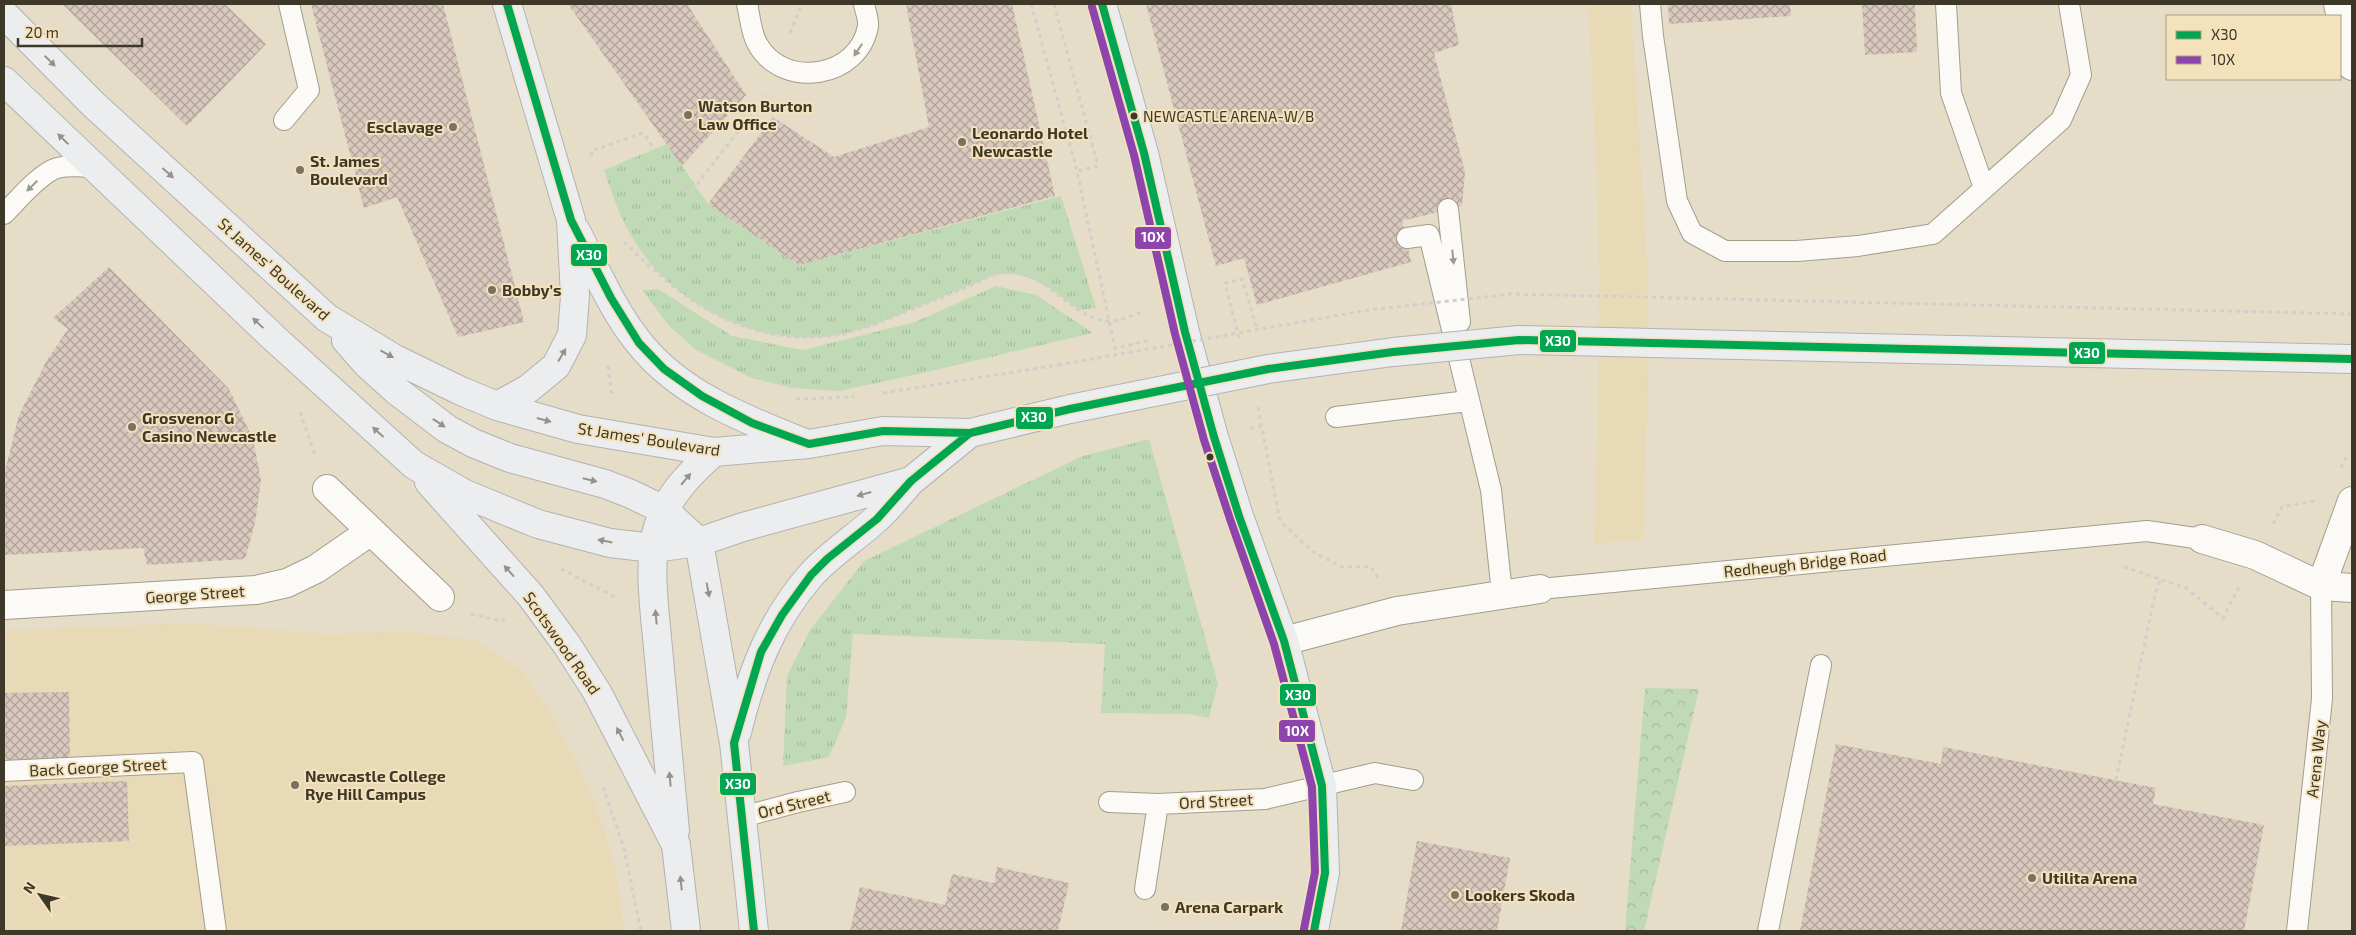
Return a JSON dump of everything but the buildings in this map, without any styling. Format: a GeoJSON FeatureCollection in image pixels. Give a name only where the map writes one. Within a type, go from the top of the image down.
{"type":"FeatureCollection","features":[{"type":"Feature","properties":{"kind":"main road"},"geometry":{"type":"LineString","coordinates":[[507,4],[570,220],[615,306],[639,343],[654,360],[683,384],[730,412],[809,444]]}},
{"type":"Feature","properties":{"kind":"main road"},"geometry":{"type":"LineString","coordinates":[[1102,4],[1144,153],[1180,306],[1214,437],[1239,516],[1284,641],[1322,786],[1325,873],[1314,931]]}},
{"type":"Feature","properties":{"kind":"main road","name":"St James' Boulevard"},"geometry":{"type":"LineString","coordinates":[[4,14],[93,104],[327,318],[396,359],[461,391],[497,406],[586,431],[714,452],[809,444],[883,431],[970,433]]}},
{"type":"Feature","properties":{"kind":"main road"},"geometry":{"type":"LineString","coordinates":[[4,81],[92,167],[414,465],[465,494],[538,524],[610,543],[653,548],[699,542],[744,527],[911,481]]}},
{"type":"Feature","properties":{"kind":"main road"},"geometry":{"type":"LineString","coordinates":[[497,406],[528,389],[556,366],[572,335],[575,296],[570,220]]}},
{"type":"Feature","properties":{"kind":"main road"},"geometry":{"type":"LineString","coordinates":[[327,318],[367,364],[397,392],[447,428],[473,443],[510,458],[605,484],[664,510],[699,542],[734,743],[754,931]]}},
{"type":"Feature","properties":{"kind":"main road"},"geometry":{"type":"LineString","coordinates":[[734,743],[752,674],[761,652],[782,615],[812,575],[827,559],[877,519],[911,481],[970,433],[1070,409],[1268,369],[1392,352],[1519,340],[2352,359]]}},
{"type":"Feature","properties":{"kind":"main road","name":"Scotswood Road"},"geometry":{"type":"LineString","coordinates":[[686,931],[676,844],[654,602],[653,548],[657,528],[664,510],[675,492],[692,471],[714,452]]}},
{"type":"Feature","properties":{"kind":"main road","name":"Scotswood Road"},"geometry":{"type":"LineString","coordinates":[[414,465],[531,596],[567,645],[618,730],[676,844]]}},
{"type":"Feature","properties":{"kind":"street"},"geometry":{"type":"LineString","coordinates":[[2341,17],[2352,66]]}},
{"type":"Feature","properties":{"kind":"street"},"geometry":{"type":"LineString","coordinates":[[327,489],[440,597]]}},
{"type":"Feature","properties":{"kind":"street"},"geometry":{"type":"LineString","coordinates":[[2352,501],[2321,586],[2352,588]]}},
{"type":"Feature","properties":{"kind":"street","name":"George Street"},"geometry":{"type":"LineString","coordinates":[[4,605],[256,590],[288,583],[316,569],[371,531]]}},
{"type":"Feature","properties":{"kind":"street","name":"Redheugh Bridge Road"},"geometry":{"type":"LineString","coordinates":[[2202,539],[2255,555],[2321,586]]}},
{"type":"Feature","properties":{"kind":"street","name":"Redheugh Bridge Road"},"geometry":{"type":"LineString","coordinates":[[1284,641],[1397,611],[1502,593],[1540,589]]}},
{"type":"Feature","properties":{"kind":"lane"},"geometry":{"type":"LineString","coordinates":[[284,120],[309,90],[290,4]]}},
{"type":"Feature","properties":{"kind":"lane"},"geometry":{"type":"LineString","coordinates":[[746,4],[758,44],[778,65],[792,72],[815,74],[851,59],[862,46],[868,25],[864,4]]}},
{"type":"Feature","properties":{"kind":"lane"},"geometry":{"type":"LineString","coordinates":[[1650,4],[1677,201],[1692,232],[1724,251],[1797,251],[1858,246],[1933,234],[2061,120],[2081,75],[2069,4]]}},
{"type":"Feature","properties":{"kind":"lane"},"geometry":{"type":"LineString","coordinates":[[1946,4],[1951,93],[1984,188]]}},
{"type":"Feature","properties":{"kind":"lane"},"geometry":{"type":"LineString","coordinates":[[4,214],[46,173],[55,168],[68,166],[92,167]]}},
{"type":"Feature","properties":{"kind":"lane"},"geometry":{"type":"LineString","coordinates":[[1448,209],[1468,401]]}},
{"type":"Feature","properties":{"kind":"lane"},"geometry":{"type":"LineString","coordinates":[[1407,238],[1429,235],[1491,490],[1502,593]]}},
{"type":"Feature","properties":{"kind":"lane"},"geometry":{"type":"LineString","coordinates":[[1336,417],[1468,401]]}},
{"type":"Feature","properties":{"kind":"lane","name":"Redheugh Bridge Road"},"geometry":{"type":"LineString","coordinates":[[1540,589],[2147,531],[2202,539]]}},
{"type":"Feature","properties":{"kind":"lane","name":"Arena Way"},"geometry":{"type":"LineString","coordinates":[[2297,931],[2322,699],[2321,586]]}},
{"type":"Feature","properties":{"kind":"lane"},"geometry":{"type":"LineString","coordinates":[[1768,931],[1821,665]]}},
{"type":"Feature","properties":{"kind":"lane","name":"Back George Street"},"geometry":{"type":"LineString","coordinates":[[4,771],[192,762],[216,931]]}},
{"type":"Feature","properties":{"kind":"lane","name":"Ord Street"},"geometry":{"type":"LineString","coordinates":[[1109,802],[1158,804],[1264,799],[1375,772],[1413,780]]}},
{"type":"Feature","properties":{"kind":"lane","name":"Ord Street"},"geometry":{"type":"LineString","coordinates":[[742,817],[845,792]]}},
{"type":"Feature","properties":{"kind":"lane"},"geometry":{"type":"LineString","coordinates":[[1145,889],[1158,804]]}},
{"type":"Feature","properties":{"kind":"path"},"geometry":{"type":"LineString","coordinates":[[593,160],[591,151],[643,133],[688,196],[764,100],[802,4]]}},
{"type":"Feature","properties":{"kind":"path"},"geometry":{"type":"LineString","coordinates":[[1031,4],[1077,171],[1111,321]]}},
{"type":"Feature","properties":{"kind":"path"},"geometry":{"type":"LineString","coordinates":[[1054,4],[1098,166],[1077,171]]}},
{"type":"Feature","properties":{"kind":"path"},"geometry":{"type":"LineString","coordinates":[[623,241],[664,280],[718,316],[750,329],[784,336],[820,337],[866,328],[994,274],[1011,272],[1029,277],[1048,287],[1096,318],[1111,321],[1136,313],[1180,306]]}},
{"type":"Feature","properties":{"kind":"path"},"geometry":{"type":"LineString","coordinates":[[878,394],[1058,365]]}},
{"type":"Feature","properties":{"kind":"path"},"geometry":{"type":"LineString","coordinates":[[790,398],[840,399],[859,396]]}},
{"type":"Feature","properties":{"kind":"path"},"geometry":{"type":"LineString","coordinates":[[2116,780],[2153,603],[2161,578]]}},
{"type":"Feature","properties":{"kind":"path"},"geometry":{"type":"LineString","coordinates":[[496,614],[508,629]]}},
{"type":"Feature","properties":{"kind":"path"},"geometry":{"type":"LineString","coordinates":[[602,786],[623,845],[641,931]]}},
{"type":"Feature","properties":{"kind":"shaded area"},"geometry":{"type":"Polygon","coordinates":[[[1588,4],[1631,4],[1647,262],[1648,389],[1643,539],[1594,544],[1598,420],[1599,278],[1597,177],[1588,4]]]}},
{"type":"Feature","properties":{"kind":"shaded area","name":"Newcastle College Rye Hill Campus"},"geometry":{"type":"Polygon","coordinates":[[[186,623],[330,634],[404,631],[477,641],[521,669],[549,710],[575,759],[598,810],[616,869],[624,931],[4,931],[4,631],[186,623]]]}},
{"type":"Feature","properties":{"kind":"green space"},"geometry":{"type":"Polygon","coordinates":[[[667,144],[708,204],[799,265],[1061,196],[1096,308],[1080,310],[1060,295],[1030,278],[1007,274],[994,275],[894,317],[833,336],[793,337],[766,333],[739,325],[690,299],[668,282],[649,262],[634,240],[617,206],[604,170],[667,144]]]}},
{"type":"Feature","properties":{"kind":"green space"},"geometry":{"type":"Polygon","coordinates":[[[996,286],[1036,295],[1093,333],[839,391],[792,388],[752,378],[696,350],[669,326],[642,290],[658,289],[732,336],[803,350],[915,322],[996,286]]]}},
{"type":"Feature","properties":{"kind":"green space"},"geometry":{"type":"Polygon","coordinates":[[[1149,439],[1218,684],[1209,718],[1189,714],[1101,713],[1105,644],[853,634],[846,717],[829,757],[783,766],[787,676],[810,630],[864,561],[1083,456],[1149,439]]]}},
{"type":"Feature","properties":{"kind":"green space"},"geometry":{"type":"Polygon","coordinates":[[[1645,688],[1699,689],[1644,931],[1625,931],[1645,688]]]}},
{"type":"Feature","properties":{"kind":"transit line","name":"X30"},"geometry":{"type":"LineString","coordinates":[[507,4],[571,220],[611,298],[639,343],[664,369],[702,396],[752,423],[809,444],[883,431],[970,433],[1070,409],[1268,369],[1393,352],[1519,340],[2352,359]]}},
{"type":"Feature","properties":{"kind":"transit line","name":"X30"},"geometry":{"type":"LineString","coordinates":[[1102,4],[1144,153],[1185,332],[1214,437],[1239,516],[1284,641],[1322,786],[1325,873],[1314,931]]}},
{"type":"Feature","properties":{"kind":"transit line","name":"10X"},"geometry":{"type":"LineString","coordinates":[[1092,7],[1134,155],[1175,334],[1204,440],[1274,644],[1312,787],[1315,872],[1304,929]]}},
{"type":"Feature","properties":{"kind":"transit line","name":"X30"},"geometry":{"type":"LineString","coordinates":[[754,931],[734,743],[761,652],[782,615],[811,575],[827,559],[877,519],[911,481],[970,433]]}},
{"type":"Feature","properties":{"kind":"place","name":"Watson Burton Law Office"},"geometry":{"type":"Point","coordinates":[688,115]}},
{"type":"Feature","properties":{"kind":"place","name":"NEWCASTLE ARENA-W/B"},"geometry":{"type":"Point","coordinates":[1134,116]}},
{"type":"Feature","properties":{"kind":"place","name":"Esclavage"},"geometry":{"type":"Point","coordinates":[453,127]}},
{"type":"Feature","properties":{"kind":"place","name":"Leonardo Hotel Newcastle"},"geometry":{"type":"Point","coordinates":[962,142]}},
{"type":"Feature","properties":{"kind":"place","name":"St. James Boulevard"},"geometry":{"type":"Point","coordinates":[300,170]}},
{"type":"Feature","properties":{"kind":"place","name":"Bobby’s"},"geometry":{"type":"Point","coordinates":[492,290]}},
{"type":"Feature","properties":{"kind":"place","name":"Grosvenor G Casino Newcastle"},"geometry":{"type":"Point","coordinates":[132,427]}},
{"type":"Feature","properties":{"kind":"place","name":"Newcastle College Rye Hill Campus"},"geometry":{"type":"Point","coordinates":[295,785]}},
{"type":"Feature","properties":{"kind":"place","name":"Utilita Arena"},"geometry":{"type":"Point","coordinates":[2032,878]}},
{"type":"Feature","properties":{"kind":"place","name":"Lookers Skoda"},"geometry":{"type":"Point","coordinates":[1455,895]}},
{"type":"Feature","properties":{"kind":"place","name":"Arena Carpark"},"geometry":{"type":"Point","coordinates":[1165,907]}}]}
